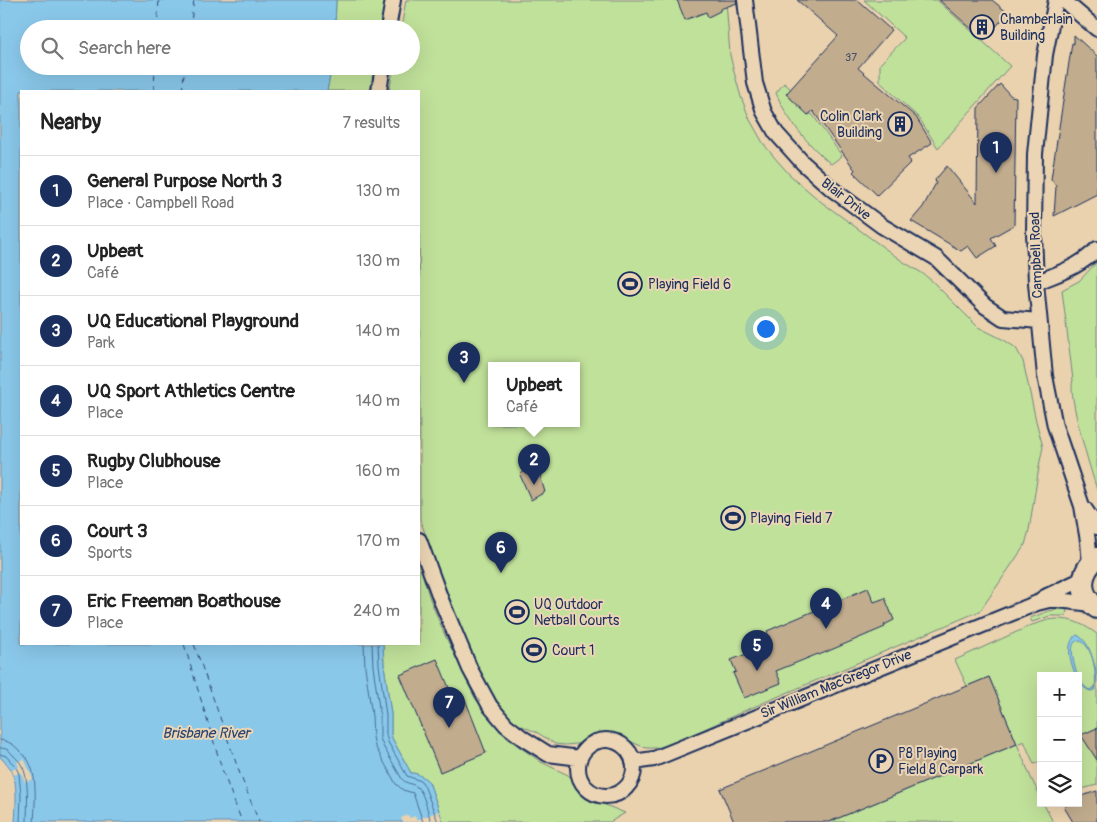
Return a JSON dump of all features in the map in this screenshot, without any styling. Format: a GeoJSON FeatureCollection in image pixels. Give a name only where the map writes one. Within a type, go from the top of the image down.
{"type":"FeatureCollection","features":[{"type":"Feature","properties":{"kind":"street"},"geometry":{"type":"LineString","coordinates":[[389,20],[392,0]]}},
{"type":"Feature","properties":{"kind":"street","name":"Blair Drive"},"geometry":{"type":"LineString","coordinates":[[746,0],[755,83],[764,112],[776,133],[803,163],[832,189],[882,226],[936,258],[985,306],[1003,318],[1039,321]]}},
{"type":"Feature","properties":{"kind":"street","name":"Campbell Road"},"geometry":{"type":"LineString","coordinates":[[1056,0],[1045,55],[1035,154],[1034,232],[1036,283],[1045,376],[1055,426],[1082,506],[1090,567]]}},
{"type":"Feature","properties":{"kind":"street"},"geometry":{"type":"LineString","coordinates":[[1063,0],[1097,29]]}},
{"type":"Feature","properties":{"kind":"street"},"geometry":{"type":"LineString","coordinates":[[379,90],[382,75]]}},
{"type":"Feature","properties":{"kind":"street"},"geometry":{"type":"LineString","coordinates":[[1036,283],[1072,268],[1089,258],[1097,249]]}},
{"type":"Feature","properties":{"kind":"street","name":"Campbell Road"},"geometry":{"type":"LineString","coordinates":[[1082,506],[1097,527]]}},
{"type":"Feature","properties":{"kind":"street"},"geometry":{"type":"LineString","coordinates":[[420,543],[441,600],[470,669],[490,706],[506,725],[548,754],[580,758]]}},
{"type":"Feature","properties":{"kind":"street"},"geometry":{"type":"LineString","coordinates":[[1090,567],[1084,588],[1087,597],[1095,606]]}},
{"type":"Feature","properties":{"kind":"street","name":"Sir William MacGregor Drive"},"geometry":{"type":"LineString","coordinates":[[1037,603],[1090,567]]}},
{"type":"Feature","properties":{"kind":"street","name":"Sir William MacGregor Drive"},"geometry":{"type":"LineString","coordinates":[[633,762],[654,759],[1037,603],[1058,600],[1095,606]]}},
{"type":"Feature","properties":{"kind":"street"},"geometry":{"type":"LineString","coordinates":[[600,740],[615,741],[629,752],[634,772],[631,780],[620,792],[611,795],[595,793],[582,781],[579,773],[580,758],[591,744],[600,740]]}},
{"type":"Feature","properties":{"kind":"green space"},"geometry":{"type":"Polygon","coordinates":[[[336,0],[385,0],[382,20],[335,20],[336,0]]]}},
{"type":"Feature","properties":{"kind":"green space"},"geometry":{"type":"Polygon","coordinates":[[[406,0],[726,0],[730,55],[741,97],[750,120],[763,143],[774,157],[790,175],[820,201],[932,281],[978,327],[1016,348],[1023,361],[1043,447],[1029,530],[1025,545],[980,611],[744,711],[674,743],[656,748],[646,748],[615,735],[602,735],[576,744],[555,744],[538,733],[509,720],[476,667],[420,520],[420,90],[389,90],[392,75],[420,75],[420,20],[403,20],[406,0]]]}},
{"type":"Feature","properties":{"kind":"green space"},"geometry":{"type":"Polygon","coordinates":[[[864,0],[937,0],[1010,66],[938,148],[919,118],[880,82],[880,64],[905,38],[864,0]]]}},
{"type":"Feature","properties":{"kind":"green space"},"geometry":{"type":"Polygon","coordinates":[[[330,75],[375,75],[372,90],[327,90],[330,75]]]}},
{"type":"Feature","properties":{"kind":"green space"},"geometry":{"type":"Polygon","coordinates":[[[784,83],[791,89],[786,94],[808,115],[812,114],[842,156],[831,164],[814,149],[786,114],[776,93],[784,83]]]}},
{"type":"Feature","properties":{"kind":"green space"},"geometry":{"type":"Polygon","coordinates":[[[1097,262],[1097,490],[1080,434],[1073,401],[1073,380],[1062,290],[1079,281],[1097,262]]]}},
{"type":"Feature","properties":{"kind":"green space"},"geometry":{"type":"Polygon","coordinates":[[[420,566],[430,599],[443,631],[475,698],[507,738],[541,762],[568,775],[593,800],[625,813],[610,822],[443,822],[429,782],[423,777],[411,773],[391,735],[391,714],[383,645],[420,645],[420,566]]]}},
{"type":"Feature","properties":{"kind":"green space"},"geometry":{"type":"Polygon","coordinates":[[[1067,609],[1066,616],[1050,616],[1032,622],[1030,618],[1049,611],[1067,609]]]}},
{"type":"Feature","properties":{"kind":"green space"},"geometry":{"type":"Polygon","coordinates":[[[1062,619],[1082,625],[1097,634],[1097,785],[1082,789],[1082,672],[1037,672],[1037,763],[1034,764],[1024,741],[1017,744],[989,677],[967,686],[955,660],[1032,625],[1048,620],[1062,619]]]}},
{"type":"Feature","properties":{"kind":"green space"},"geometry":{"type":"Polygon","coordinates":[[[1017,744],[1037,790],[1037,807],[1045,807],[1053,822],[829,822],[1017,744]]]}},
{"type":"Feature","properties":{"kind":"water","name":"Brisbane River"},"geometry":{"type":"Polygon","coordinates":[[[0,0],[336,0],[335,20],[20,20],[20,75],[330,75],[327,90],[20,90],[20,645],[383,645],[391,714],[391,735],[411,773],[421,776],[429,782],[443,822],[15,822],[15,780],[11,769],[0,757],[0,0]]]}},
{"type":"Feature","properties":{"kind":"water"},"geometry":{"type":"Polygon","coordinates":[[[1077,635],[1087,644],[1090,652],[1080,641],[1076,641],[1073,644],[1072,649],[1076,672],[1075,672],[1071,660],[1071,643],[1077,635]]]}},
{"type":"Feature","properties":{"kind":"water"},"geometry":{"type":"Polygon","coordinates":[[[1092,656],[1096,672],[1095,683],[1094,668],[1092,656]]]}},
{"type":"Feature","properties":{"kind":"pier"},"geometry":{"type":"Polygon","coordinates":[[[24,759],[33,779],[25,782],[21,772],[14,775],[12,770],[19,767],[17,762],[24,759]]]}},
{"type":"Feature","properties":{"kind":"pier"},"geometry":{"type":"Polygon","coordinates":[[[439,811],[442,820],[436,822],[403,822],[401,818],[408,815],[410,818],[415,816],[417,820],[439,811]]]}},
{"type":"Feature","properties":{"kind":"building"},"geometry":{"type":"Polygon","coordinates":[[[677,0],[736,0],[737,3],[720,9],[720,11],[708,17],[706,12],[685,20],[677,0]]]}},
{"type":"Feature","properties":{"kind":"building","name":"Colin Clark Building"},"geometry":{"type":"Polygon","coordinates":[[[797,0],[857,0],[891,30],[858,68],[916,117],[932,143],[908,158],[911,162],[877,195],[853,172],[855,170],[813,111],[808,115],[786,94],[838,36],[797,0]]]}},
{"type":"Feature","properties":{"kind":"building","name":"Chamberlain Building"},"geometry":{"type":"Polygon","coordinates":[[[939,0],[992,0],[1008,13],[984,40],[939,0]]]}},
{"type":"Feature","properties":{"kind":"building"},"geometry":{"type":"Polygon","coordinates":[[[1074,35],[1097,56],[1097,194],[1054,216],[1056,186],[1051,179],[1074,35]]]}},
{"type":"Feature","properties":{"kind":"building"},"geometry":{"type":"Polygon","coordinates":[[[1000,84],[1011,96],[1016,97],[1014,225],[991,238],[996,246],[977,258],[968,246],[961,251],[911,221],[923,207],[936,183],[935,180],[947,166],[977,203],[978,108],[1000,84]]]}},
{"type":"Feature","properties":{"kind":"building"},"geometry":{"type":"Polygon","coordinates":[[[534,451],[543,471],[541,479],[545,492],[531,500],[520,475],[526,469],[523,459],[534,451]]]}},
{"type":"Feature","properties":{"kind":"building"},"geometry":{"type":"Polygon","coordinates":[[[868,588],[874,602],[885,598],[894,620],[884,625],[885,627],[776,671],[781,683],[744,698],[733,673],[736,672],[731,660],[772,644],[767,631],[868,588]]]}},
{"type":"Feature","properties":{"kind":"building"},"geometry":{"type":"Polygon","coordinates":[[[437,659],[455,702],[465,699],[486,753],[440,772],[400,675],[437,659]]]}},
{"type":"Feature","properties":{"kind":"building","name":"P8 Playing Field 8 Carpark"},"geometry":{"type":"Polygon","coordinates":[[[989,677],[1017,744],[829,822],[734,822],[720,789],[989,677]]]}},
{"type":"Feature","properties":{"kind":"building"},"geometry":{"type":"Polygon","coordinates":[[[1097,728],[1097,760],[1082,737],[1082,735],[1097,728]]]}},
{"type":"Feature","properties":{"kind":"building"},"geometry":{"type":"Polygon","coordinates":[[[1097,791],[1097,822],[1073,822],[1064,807],[1082,807],[1082,796],[1097,791]]]}},
{"type":"Feature","properties":{"kind":"ferry route"},"geometry":{"type":"LineString","coordinates":[[158,20],[159,0]]}},
{"type":"Feature","properties":{"kind":"ferry route"},"geometry":{"type":"LineString","coordinates":[[191,20],[194,0]]}},
{"type":"Feature","properties":{"kind":"ferry route"},"geometry":{"type":"LineString","coordinates":[[154,90],[155,75]]}},
{"type":"Feature","properties":{"kind":"ferry route"},"geometry":{"type":"LineString","coordinates":[[182,90],[184,75]]}},
{"type":"Feature","properties":{"kind":"ferry route"},"geometry":{"type":"LineString","coordinates":[[184,645],[223,772],[242,822]]}},
{"type":"Feature","properties":{"kind":"ferry route"},"geometry":{"type":"LineString","coordinates":[[194,645],[259,822]]}},
{"type":"Feature","properties":{"kind":"place","name":"Chamberlain Building"},"geometry":{"type":"Point","coordinates":[982,27]}},
{"type":"Feature","properties":{"kind":"place","name":"Colin Clark Building"},"geometry":{"type":"Point","coordinates":[900,124]}},
{"type":"Feature","properties":{"kind":"place","name":"General Purpose North 3"},"geometry":{"type":"Point","coordinates":[996,173]}},
{"type":"Feature","properties":{"kind":"place","name":"Playing Field 6"},"geometry":{"type":"Point","coordinates":[630,284]}},
{"type":"Feature","properties":{"kind":"place","name":"UQ Educational Playground"},"geometry":{"type":"Point","coordinates":[464,383]}},
{"type":"Feature","properties":{"kind":"place","name":"Upbeat"},"geometry":{"type":"Point","coordinates":[534,485]}},
{"type":"Feature","properties":{"kind":"place","name":"Playing Field 7"},"geometry":{"type":"Point","coordinates":[733,518]}},
{"type":"Feature","properties":{"kind":"place","name":"Court 3"},"geometry":{"type":"Point","coordinates":[501,573]}},
{"type":"Feature","properties":{"kind":"place","name":"UQ Outdoor Netball Courts"},"geometry":{"type":"Point","coordinates":[517,612]}},
{"type":"Feature","properties":{"kind":"place","name":"UQ Sport Athletics Centre"},"geometry":{"type":"Point","coordinates":[826,629]}},
{"type":"Feature","properties":{"kind":"place","name":"Court 1"},"geometry":{"type":"Point","coordinates":[534,650]}},
{"type":"Feature","properties":{"kind":"place","name":"Rugby Clubhouse"},"geometry":{"type":"Point","coordinates":[757,671]}},
{"type":"Feature","properties":{"kind":"place","name":"Eric Freeman Boathouse"},"geometry":{"type":"Point","coordinates":[449,728]}},
{"type":"Feature","properties":{"kind":"place","name":"P8 Playing Field 8 Carpark"},"geometry":{"type":"Point","coordinates":[881,761]}}]}
